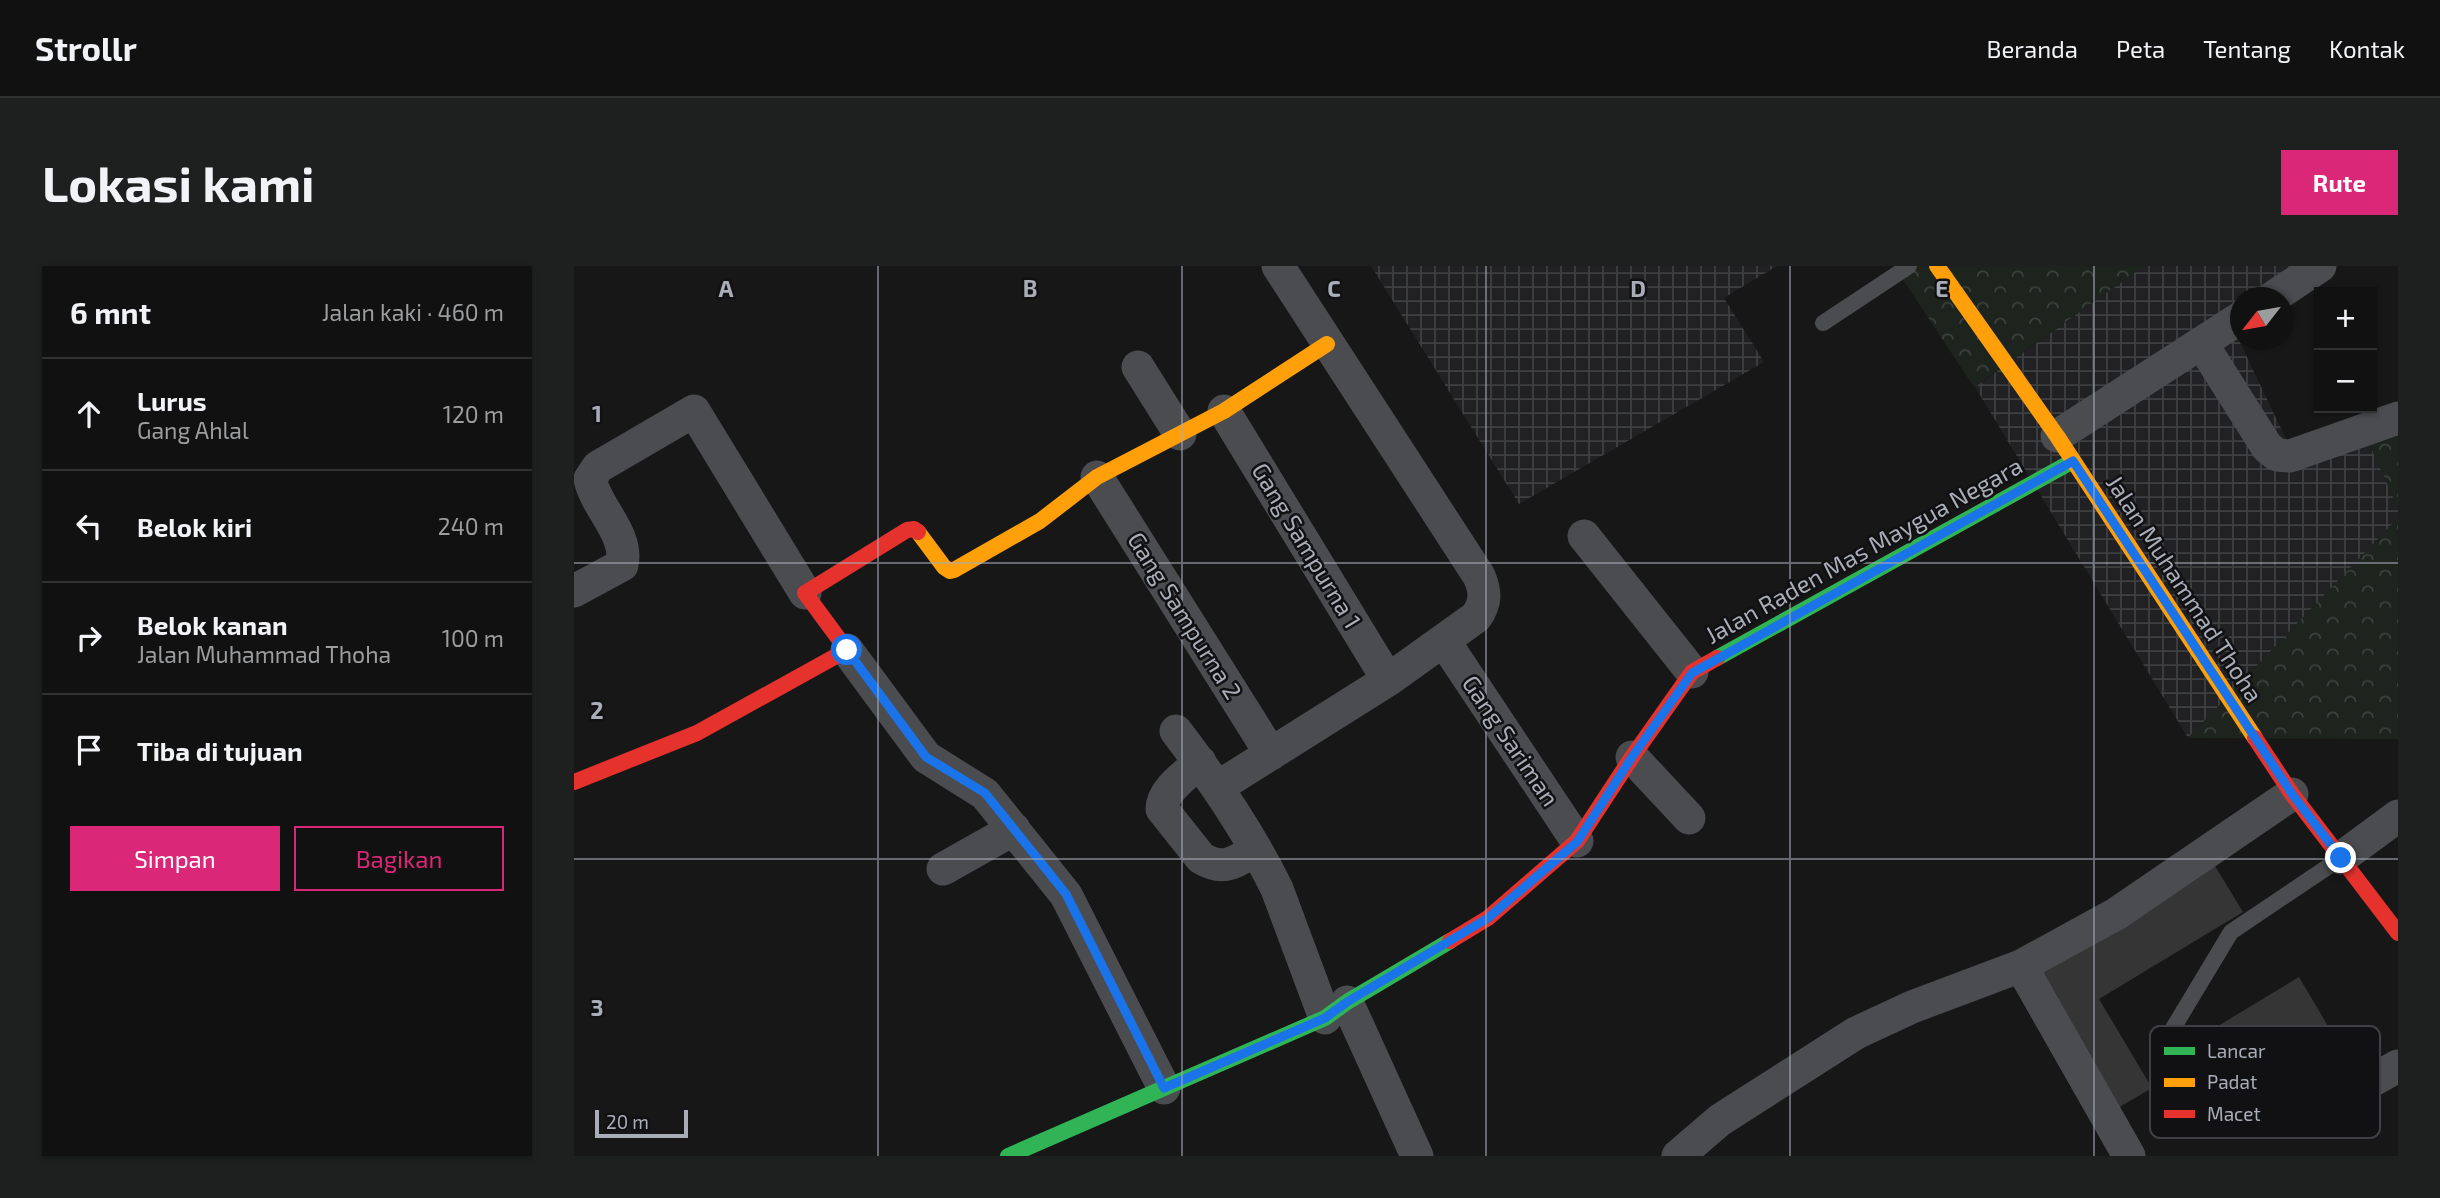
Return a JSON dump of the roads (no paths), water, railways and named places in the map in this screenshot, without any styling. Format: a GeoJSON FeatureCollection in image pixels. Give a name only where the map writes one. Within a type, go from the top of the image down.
{"type":"FeatureCollection","features":[{"type":"Feature","properties":{"kind":"street"},"geometry":{"type":"LineString","coordinates":[[1256,850],[1227,866],[1208,862],[1201,858],[1162,809],[1162,801],[1167,793],[1209,774],[1270,754],[1388,680],[1476,617],[1484,606],[1483,586],[1479,576],[1278,266]]}},
{"type":"Feature","properties":{"kind":"street","name":"Jalan Muhammad Thoha"},"geometry":{"type":"LineString","coordinates":[[1937,266],[2065,449],[2292,794],[2398,933]]}},
{"type":"Feature","properties":{"kind":"street"},"geometry":{"type":"LineString","coordinates":[[2288,287],[2320,266]]}},
{"type":"Feature","properties":{"kind":"street"},"geometry":{"type":"LineString","coordinates":[[2065,449],[2230,326]]}},
{"type":"Feature","properties":{"kind":"street"},"geometry":{"type":"LineString","coordinates":[[805,593],[912,529],[921,534],[944,567],[954,570],[1040,520],[1097,477],[1224,411],[1327,344]]}},
{"type":"Feature","properties":{"kind":"street"},"geometry":{"type":"LineString","coordinates":[[2203,344],[2267,447],[2277,455],[2290,456],[2398,418]]}},
{"type":"Feature","properties":{"kind":"street"},"geometry":{"type":"LineString","coordinates":[[1139,368],[1180,434]]}},
{"type":"Feature","properties":{"kind":"street"},"geometry":{"type":"LineString","coordinates":[[574,591],[622,565],[624,555],[619,538],[593,492],[590,479],[598,467],[694,411],[805,593],[926,757],[985,793],[1066,894],[1164,1088]]}},
{"type":"Feature","properties":{"kind":"street","name":"Gang Sampurna 1"},"geometry":{"type":"LineString","coordinates":[[1224,411],[1388,680]]}},
{"type":"Feature","properties":{"kind":"street","name":"Jalan Raden Mas Maygua Negara"},"geometry":{"type":"LineString","coordinates":[[1008,1156],[1336,1010],[1488,918],[1577,842],[1632,757],[1692,673],[2065,449]]}},
{"type":"Feature","properties":{"kind":"street","name":"Gang Sampurna 2"},"geometry":{"type":"LineString","coordinates":[[1097,477],[1270,754]]}},
{"type":"Feature","properties":{"kind":"street"},"geometry":{"type":"LineString","coordinates":[[1584,536],[1692,673]]}},
{"type":"Feature","properties":{"kind":"street","name":"Gang Sariman"},"geometry":{"type":"LineString","coordinates":[[1444,641],[1577,842]]}},
{"type":"Feature","properties":{"kind":"street"},"geometry":{"type":"LineString","coordinates":[[574,782],[697,733],[847,650]]}},
{"type":"Feature","properties":{"kind":"street"},"geometry":{"type":"LineString","coordinates":[[1177,731],[1240,820],[1336,1010],[1417,1156]]}},
{"type":"Feature","properties":{"kind":"street"},"geometry":{"type":"LineString","coordinates":[[1632,757],[1689,818]]}},
{"type":"Feature","properties":{"kind":"street"},"geometry":{"type":"LineString","coordinates":[[1678,1156],[1720,1120],[1856,1033],[1912,1007],[2021,966],[2116,914],[2292,794]]}},
{"type":"Feature","properties":{"kind":"street"},"geometry":{"type":"LineString","coordinates":[[2341,858],[2398,816]]}},
{"type":"Feature","properties":{"kind":"street"},"geometry":{"type":"LineString","coordinates":[[943,869],[1014,829]]}},
{"type":"Feature","properties":{"kind":"street"},"geometry":{"type":"LineString","coordinates":[[2021,966],[2129,1156]]}},
{"type":"Feature","properties":{"kind":"street"},"geometry":{"type":"LineString","coordinates":[[2380,1076],[2398,1066]]}},
{"type":"Feature","properties":{"kind":"lane"},"geometry":{"type":"LineString","coordinates":[[1824,323],[1909,266]]}},
{"type":"Feature","properties":{"kind":"lane"},"geometry":{"type":"LineString","coordinates":[[2174,1026],[2231,932],[2341,858]]}}]}
